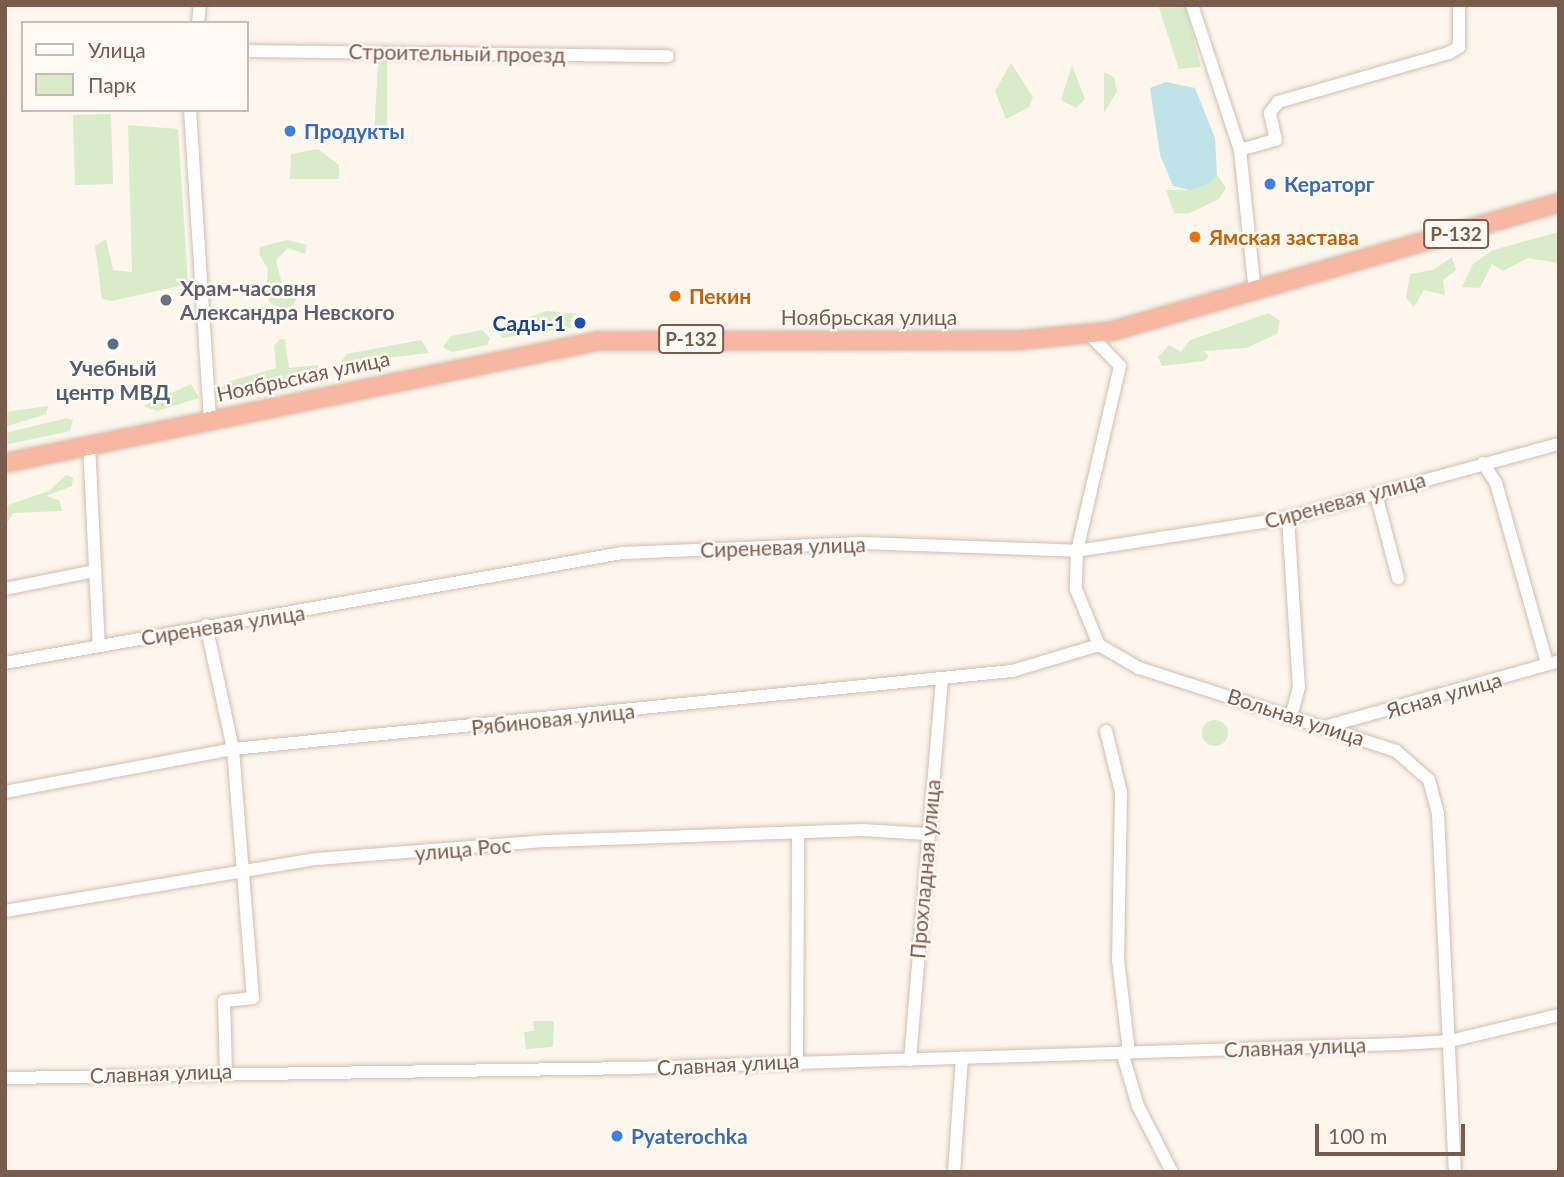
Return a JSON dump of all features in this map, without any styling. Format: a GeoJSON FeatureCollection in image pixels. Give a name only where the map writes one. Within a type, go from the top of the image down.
{"type":"FeatureCollection","features":[{"type":"Feature","properties":{"kind":"highway","name":"Ноябрьская улица"},"geometry":{"type":"LineString","coordinates":[[5,463],[598,341],[1090,335],[1255,293],[1559,203]]}},
{"type":"Feature","properties":{"kind":"street"},"geometry":{"type":"LineString","coordinates":[[1192,5],[1240,150],[1255,293]]}},
{"type":"Feature","properties":{"kind":"street"},"geometry":{"type":"LineString","coordinates":[[1240,150],[1276,140],[1270,113],[1278,102],[1459,47],[1459,5]]}},
{"type":"Feature","properties":{"kind":"street","name":"Строительный проезд"},"geometry":{"type":"LineString","coordinates":[[248,51],[668,56]]}},
{"type":"Feature","properties":{"kind":"street"},"geometry":{"type":"LineString","coordinates":[[190,112],[210,420]]}},
{"type":"Feature","properties":{"kind":"street"},"geometry":{"type":"LineString","coordinates":[[1090,335],[1120,366],[1077,551],[1076,589],[1100,645]]}},
{"type":"Feature","properties":{"kind":"street"},"geometry":{"type":"LineString","coordinates":[[89,444],[99,645]]}},
{"type":"Feature","properties":{"kind":"street","name":"Сиреневая улица"},"geometry":{"type":"LineString","coordinates":[[5,663],[206,625],[622,553],[863,544],[1077,551],[1288,518],[1559,444]]}},
{"type":"Feature","properties":{"kind":"street"},"geometry":{"type":"LineString","coordinates":[[1483,463],[1496,483],[1553,662]]}},
{"type":"Feature","properties":{"kind":"street"},"geometry":{"type":"LineString","coordinates":[[1376,494],[1398,578]]}},
{"type":"Feature","properties":{"kind":"street"},"geometry":{"type":"LineString","coordinates":[[1288,518],[1299,687],[1292,714]]}},
{"type":"Feature","properties":{"kind":"street"},"geometry":{"type":"LineString","coordinates":[[5,589],[94,571]]}},
{"type":"Feature","properties":{"kind":"street"},"geometry":{"type":"LineString","coordinates":[[206,625],[233,749],[253,998],[224,1001],[226,1071]]}},
{"type":"Feature","properties":{"kind":"street","name":"Вольная улица"},"geometry":{"type":"LineString","coordinates":[[1100,645],[1139,668],[1292,714],[1396,751],[1429,780],[1438,814],[1455,1172]]}},
{"type":"Feature","properties":{"kind":"street","name":"Рябиновая улица"},"geometry":{"type":"LineString","coordinates":[[5,792],[233,749],[1012,671],[1100,645]]}},
{"type":"Feature","properties":{"kind":"street","name":"Ясная улица"},"geometry":{"type":"LineString","coordinates":[[1328,726],[1427,703],[1553,662]]}},
{"type":"Feature","properties":{"kind":"street","name":"Прохладная улица"},"geometry":{"type":"LineString","coordinates":[[910,1060],[926,834],[942,678]]}},
{"type":"Feature","properties":{"kind":"street"},"geometry":{"type":"LineString","coordinates":[[1106,731],[1121,792],[1118,960],[1125,1052],[1139,1106],[1171,1172]]}},
{"type":"Feature","properties":{"kind":"street"},"geometry":{"type":"LineString","coordinates":[[797,834],[797,1060]]}},
{"type":"Feature","properties":{"kind":"street","name":"улица Рос"},"geometry":{"type":"LineString","coordinates":[[5,911],[244,875],[317,859],[547,841],[797,834],[926,834]]}},
{"type":"Feature","properties":{"kind":"street","name":"Славная улица"},"geometry":{"type":"LineString","coordinates":[[5,1078],[226,1071],[910,1060],[1450,1041],[1559,1015]]}},
{"type":"Feature","properties":{"kind":"street"},"geometry":{"type":"LineString","coordinates":[[954,1172],[962,1057]]}},
{"type":"Feature","properties":{"kind":"green space"},"geometry":{"type":"Polygon","coordinates":[[[1158,5],[1185,5],[1201,67],[1179,69],[1158,5]]]}},
{"type":"Feature","properties":{"kind":"green space"},"geometry":{"type":"Polygon","coordinates":[[[387,60],[387,137],[374,136],[378,62],[387,60]]]}},
{"type":"Feature","properties":{"kind":"green space"},"geometry":{"type":"Polygon","coordinates":[[[1011,63],[1033,97],[1029,107],[1006,119],[995,91],[1011,63]]]}},
{"type":"Feature","properties":{"kind":"green space"},"geometry":{"type":"Polygon","coordinates":[[[1072,65],[1085,99],[1076,108],[1061,100],[1072,65]]]}},
{"type":"Feature","properties":{"kind":"green space"},"geometry":{"type":"Polygon","coordinates":[[[1104,72],[1114,77],[1117,91],[1104,113],[1104,72]]]}},
{"type":"Feature","properties":{"kind":"green space"},"geometry":{"type":"Polygon","coordinates":[[[111,114],[113,184],[75,185],[73,115],[111,114]]]}},
{"type":"Feature","properties":{"kind":"green space"},"geometry":{"type":"Polygon","coordinates":[[[128,125],[178,129],[188,284],[112,301],[102,299],[95,246],[106,239],[113,270],[132,272],[128,125]]]}},
{"type":"Feature","properties":{"kind":"green space"},"geometry":{"type":"Polygon","coordinates":[[[318,149],[339,165],[339,179],[290,179],[291,154],[318,149]]]}},
{"type":"Feature","properties":{"kind":"green space"},"geometry":{"type":"Polygon","coordinates":[[[1217,175],[1226,188],[1219,199],[1188,214],[1174,213],[1166,190],[1190,190],[1217,175]]]}},
{"type":"Feature","properties":{"kind":"green space"},"geometry":{"type":"Polygon","coordinates":[[[1559,232],[1559,263],[1528,258],[1503,271],[1492,264],[1480,288],[1462,287],[1473,264],[1493,250],[1559,232]]]}},
{"type":"Feature","properties":{"kind":"green space"},"geometry":{"type":"Polygon","coordinates":[[[287,240],[307,245],[305,254],[288,248],[276,260],[282,284],[298,296],[293,306],[278,311],[266,297],[268,269],[259,254],[260,247],[287,240]]]}},
{"type":"Feature","properties":{"kind":"green space"},"geometry":{"type":"Polygon","coordinates":[[[1452,257],[1456,270],[1443,280],[1445,295],[1424,290],[1414,307],[1406,298],[1410,274],[1433,270],[1452,257]]]}},
{"type":"Feature","properties":{"kind":"green space"},"geometry":{"type":"Polygon","coordinates":[[[547,311],[581,314],[588,325],[502,338],[497,329],[547,311]]]}},
{"type":"Feature","properties":{"kind":"green space"},"geometry":{"type":"Polygon","coordinates":[[[1269,313],[1280,321],[1277,334],[1246,348],[1203,351],[1209,356],[1204,361],[1162,366],[1158,357],[1169,345],[1181,352],[1190,340],[1269,313]]]}},
{"type":"Feature","properties":{"kind":"green space"},"geometry":{"type":"Polygon","coordinates":[[[482,330],[490,338],[487,345],[452,352],[443,347],[451,336],[482,330]]]}},
{"type":"Feature","properties":{"kind":"green space"},"geometry":{"type":"Polygon","coordinates":[[[280,339],[285,340],[289,368],[318,365],[319,379],[219,391],[227,382],[276,368],[274,346],[280,339]]]}},
{"type":"Feature","properties":{"kind":"green space"},"geometry":{"type":"Polygon","coordinates":[[[421,340],[429,353],[341,363],[346,354],[421,340]]]}},
{"type":"Feature","properties":{"kind":"green space"},"geometry":{"type":"Polygon","coordinates":[[[191,384],[199,398],[157,411],[143,406],[191,384]]]}},
{"type":"Feature","properties":{"kind":"green space"},"geometry":{"type":"Polygon","coordinates":[[[48,406],[46,414],[5,427],[5,412],[48,406]]]}},
{"type":"Feature","properties":{"kind":"green space"},"geometry":{"type":"Polygon","coordinates":[[[67,418],[73,420],[70,431],[5,445],[5,433],[67,418]]]}},
{"type":"Feature","properties":{"kind":"green space"},"geometry":{"type":"Polygon","coordinates":[[[66,475],[73,478],[72,486],[46,496],[59,500],[62,511],[13,513],[5,526],[5,506],[49,491],[66,475]]]}},
{"type":"Feature","properties":{"kind":"green space"},"geometry":{"type":"Polygon","coordinates":[[[1215,720],[1224,724],[1228,733],[1224,742],[1215,746],[1206,742],[1202,733],[1206,724],[1215,720]]]}},
{"type":"Feature","properties":{"kind":"green space"},"geometry":{"type":"Polygon","coordinates":[[[533,1021],[554,1021],[553,1047],[526,1049],[524,1032],[534,1031],[533,1021]]]}},
{"type":"Feature","properties":{"kind":"water"},"geometry":{"type":"Polygon","coordinates":[[[1166,82],[1195,88],[1215,138],[1217,175],[1208,184],[1190,190],[1173,186],[1160,155],[1150,88],[1166,82]]]}},
{"type":"Feature","properties":{"kind":"place","name":"Продукты"},"geometry":{"type":"Point","coordinates":[290,131]}},
{"type":"Feature","properties":{"kind":"place","name":"Кераторг"},"geometry":{"type":"Point","coordinates":[1270,184]}},
{"type":"Feature","properties":{"kind":"place","name":"Ямская застава"},"geometry":{"type":"Point","coordinates":[1195,237]}},
{"type":"Feature","properties":{"kind":"place","name":"Пекин"},"geometry":{"type":"Point","coordinates":[675,296]}},
{"type":"Feature","properties":{"kind":"place","name":"Храм-часовня Александра Невского"},"geometry":{"type":"Point","coordinates":[166,300]}},
{"type":"Feature","properties":{"kind":"place","name":"Сады-1"},"geometry":{"type":"Point","coordinates":[580,323]}},
{"type":"Feature","properties":{"kind":"place","name":"Учебный центр МВД"},"geometry":{"type":"Point","coordinates":[113,344]}},
{"type":"Feature","properties":{"kind":"place","name":"Pyaterochka"},"geometry":{"type":"Point","coordinates":[617,1136]}}]}
